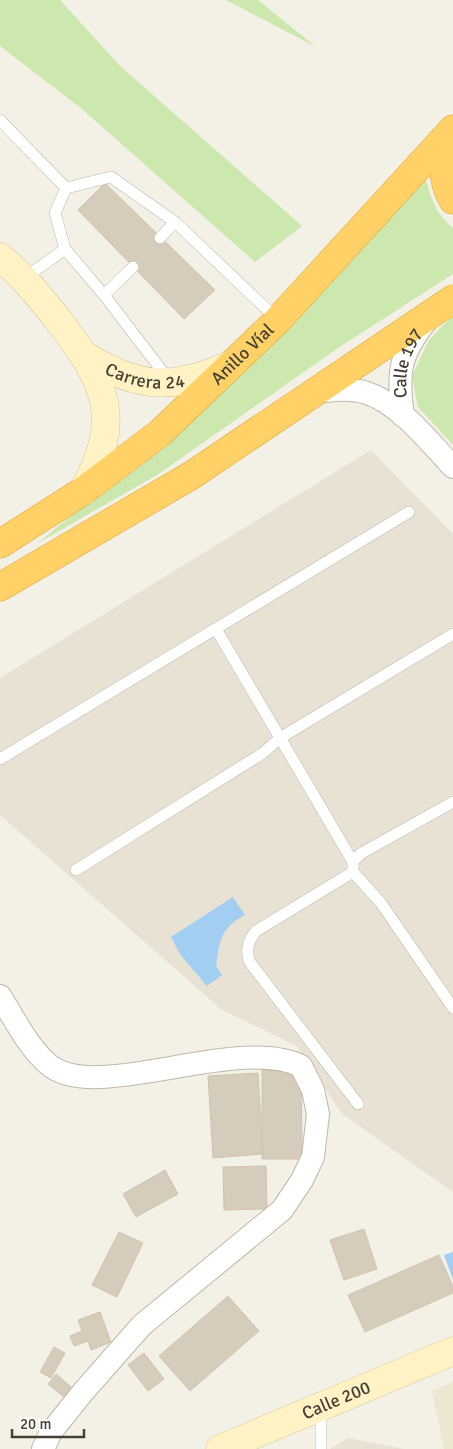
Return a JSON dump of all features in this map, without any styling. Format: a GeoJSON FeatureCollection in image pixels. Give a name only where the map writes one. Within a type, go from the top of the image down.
{"type":"FeatureCollection","features":[{"type":"Feature","properties":{"kind":"highway"},"geometry":{"type":"LineString","coordinates":[[453,130],[444,160],[446,184],[453,200]]}},
{"type":"Feature","properties":{"kind":"highway","name":"Anillo Víal"},"geometry":{"type":"LineString","coordinates":[[0,544],[83,491],[160,433],[278,320],[453,130]]}},
{"type":"Feature","properties":{"kind":"highway"},"geometry":{"type":"LineString","coordinates":[[0,587],[192,475],[318,392],[453,299]]}},
{"type":"Feature","properties":{"kind":"street","name":"Carrera 24"},"geometry":{"type":"LineString","coordinates":[[0,257],[25,278],[86,356],[98,377],[104,400],[106,424],[103,447],[98,463],[83,491]]}},
{"type":"Feature","properties":{"kind":"street","name":"Calle 197"},"geometry":{"type":"LineString","coordinates":[[402,416],[398,383],[403,359],[413,336],[429,317]]}},
{"type":"Feature","properties":{"kind":"street","name":"Carrera 24"},"geometry":{"type":"LineString","coordinates":[[86,356],[106,369],[127,378],[149,382],[172,383],[204,377],[234,363]]}},
{"type":"Feature","properties":{"kind":"street","name":"Calle 197"},"geometry":{"type":"LineString","coordinates":[[318,392],[341,389],[364,392],[384,401],[402,416],[453,467]]}},
{"type":"Feature","properties":{"kind":"street"},"geometry":{"type":"LineString","coordinates":[[0,996],[28,1040],[48,1065],[73,1076],[104,1077],[237,1059],[272,1057],[301,1066],[312,1090],[318,1114],[313,1157],[302,1180],[282,1210],[142,1325],[83,1392],[51,1432],[43,1449]]}},
{"type":"Feature","properties":{"kind":"street","name":"Calle 200"},"geometry":{"type":"LineString","coordinates":[[220,1449],[453,1351]]}},
{"type":"Feature","properties":{"kind":"lane"},"geometry":{"type":"LineString","coordinates":[[0,120],[66,188]]}},
{"type":"Feature","properties":{"kind":"lane"},"geometry":{"type":"LineString","coordinates":[[66,188],[111,177],[175,222],[278,320]]}},
{"type":"Feature","properties":{"kind":"lane"},"geometry":{"type":"LineString","coordinates":[[66,188],[55,213],[64,249],[104,295],[172,383]]}},
{"type":"Feature","properties":{"kind":"lane"},"geometry":{"type":"LineString","coordinates":[[160,238],[175,222]]}},
{"type":"Feature","properties":{"kind":"lane"},"geometry":{"type":"LineString","coordinates":[[25,278],[64,249]]}},
{"type":"Feature","properties":{"kind":"lane"},"geometry":{"type":"LineString","coordinates":[[104,295],[133,266]]}},
{"type":"Feature","properties":{"kind":"lane"},"geometry":{"type":"LineString","coordinates":[[0,759],[409,512]]}},
{"type":"Feature","properties":{"kind":"lane"},"geometry":{"type":"LineString","coordinates":[[216,629],[353,867],[381,903],[453,1008]]}},
{"type":"Feature","properties":{"kind":"lane"},"geometry":{"type":"LineString","coordinates":[[76,870],[264,753],[280,738],[453,634]]}},
{"type":"Feature","properties":{"kind":"lane"},"geometry":{"type":"LineString","coordinates":[[358,1104],[249,961],[246,949],[249,940],[256,932],[353,867],[360,854],[453,802]]}},
{"type":"Feature","properties":{"kind":"lane"},"geometry":{"type":"LineString","coordinates":[[322,1405],[322,1449]]}},
{"type":"Feature","properties":{"kind":"shaded area"},"geometry":{"type":"Polygon","coordinates":[[[371,450],[453,534],[453,1192],[342,1114],[297,1046],[222,1010],[0,815],[0,678],[371,450]]]}},
{"type":"Feature","properties":{"kind":"shaded area"},"geometry":{"type":"Polygon","coordinates":[[[453,1382],[453,1449],[444,1449],[432,1391],[453,1382]]]}},
{"type":"Feature","properties":{"kind":"shaded area"},"geometry":{"type":"Polygon","coordinates":[[[348,1438],[404,1449],[330,1449],[348,1438]]]}},
{"type":"Feature","properties":{"kind":"green space"},"geometry":{"type":"Polygon","coordinates":[[[0,0],[60,0],[120,66],[302,226],[255,262],[82,109],[0,46],[0,0]]]}},
{"type":"Feature","properties":{"kind":"green space"},"geometry":{"type":"Polygon","coordinates":[[[226,0],[258,0],[316,47],[226,0]]]}},
{"type":"Feature","properties":{"kind":"green space"},"geometry":{"type":"Polygon","coordinates":[[[424,173],[437,210],[453,228],[453,274],[338,348],[157,475],[38,543],[110,483],[424,173]]]}},
{"type":"Feature","properties":{"kind":"green space"},"geometry":{"type":"Polygon","coordinates":[[[453,315],[453,445],[418,407],[412,376],[429,340],[453,315]]]}},
{"type":"Feature","properties":{"kind":"water"},"geometry":{"type":"Polygon","coordinates":[[[233,897],[245,915],[226,930],[220,942],[216,966],[222,975],[207,986],[180,954],[171,937],[233,897]]]}},
{"type":"Feature","properties":{"kind":"water"},"geometry":{"type":"Polygon","coordinates":[[[453,1252],[453,1280],[444,1255],[453,1252]]]}},
{"type":"Feature","properties":{"kind":"building"},"geometry":{"type":"Polygon","coordinates":[[[105,183],[215,290],[184,319],[78,210],[105,183]]]}},
{"type":"Feature","properties":{"kind":"building"},"geometry":{"type":"Polygon","coordinates":[[[262,1070],[301,1070],[302,1159],[262,1159],[262,1070]]]}},
{"type":"Feature","properties":{"kind":"building"},"geometry":{"type":"Polygon","coordinates":[[[258,1073],[263,1154],[213,1158],[208,1076],[258,1073]]]}},
{"type":"Feature","properties":{"kind":"building"},"geometry":{"type":"Polygon","coordinates":[[[266,1166],[267,1209],[224,1210],[223,1167],[266,1166]]]}},
{"type":"Feature","properties":{"kind":"building"},"geometry":{"type":"Polygon","coordinates":[[[165,1170],[178,1194],[136,1217],[123,1194],[165,1170]]]}},
{"type":"Feature","properties":{"kind":"building"},"geometry":{"type":"Polygon","coordinates":[[[364,1229],[377,1269],[344,1280],[330,1240],[364,1229]]]}},
{"type":"Feature","properties":{"kind":"building"},"geometry":{"type":"Polygon","coordinates":[[[119,1232],[143,1243],[117,1297],[92,1285],[119,1232]]]}},
{"type":"Feature","properties":{"kind":"building"},"geometry":{"type":"Polygon","coordinates":[[[439,1255],[453,1286],[453,1293],[365,1332],[348,1295],[439,1255]]]}},
{"type":"Feature","properties":{"kind":"building"},"geometry":{"type":"Polygon","coordinates":[[[228,1296],[259,1331],[190,1391],[159,1356],[228,1296]]]}},
{"type":"Feature","properties":{"kind":"building"},"geometry":{"type":"Polygon","coordinates":[[[100,1312],[111,1342],[91,1350],[88,1341],[74,1346],[70,1336],[82,1331],[78,1320],[100,1312]]]}},
{"type":"Feature","properties":{"kind":"building"},"geometry":{"type":"Polygon","coordinates":[[[54,1347],[65,1353],[51,1378],[40,1372],[54,1347]]]}},
{"type":"Feature","properties":{"kind":"building"},"geometry":{"type":"Polygon","coordinates":[[[144,1353],[164,1379],[148,1391],[128,1365],[144,1353]]]}},
{"type":"Feature","properties":{"kind":"building"},"geometry":{"type":"Polygon","coordinates":[[[56,1374],[78,1393],[70,1402],[48,1384],[56,1374]]]}}]}
